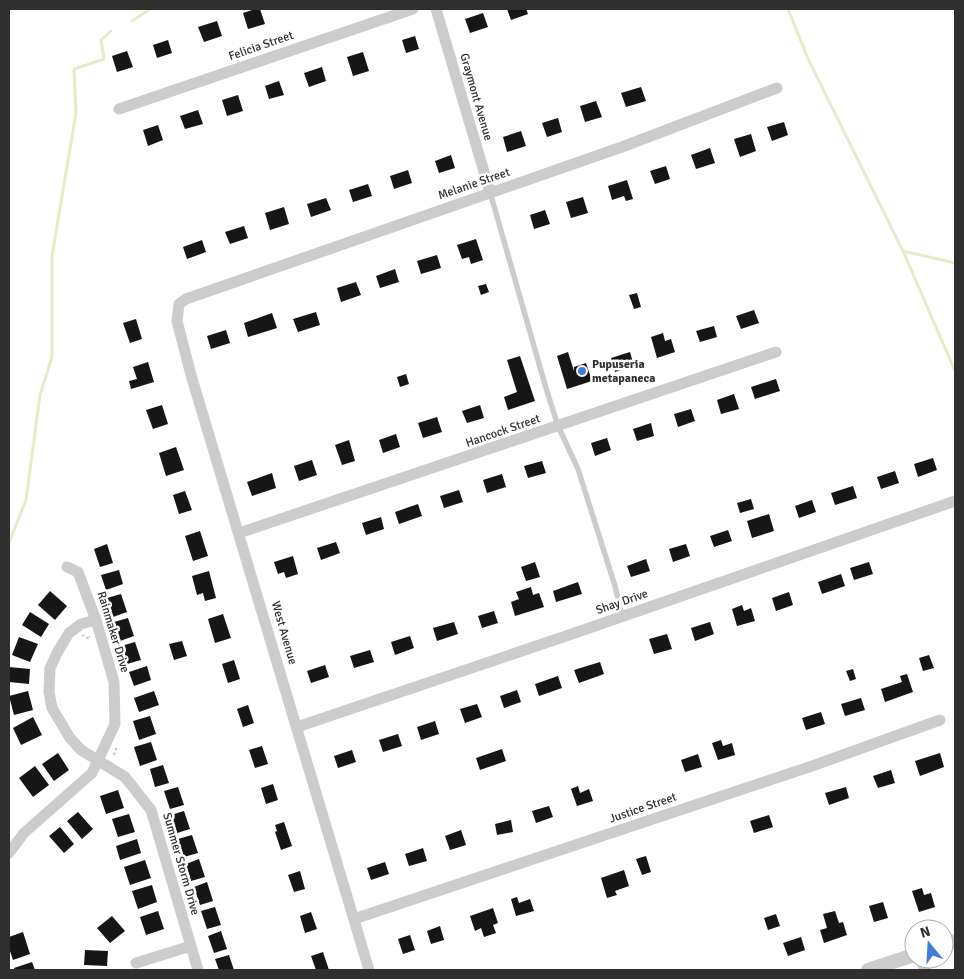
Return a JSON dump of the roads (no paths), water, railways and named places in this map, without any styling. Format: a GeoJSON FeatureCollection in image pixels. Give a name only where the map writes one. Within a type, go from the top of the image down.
{"type":"FeatureCollection","features":[{"type":"Feature","properties":{"kind":"street","name":"Felicia Street"},"geometry":{"type":"LineString","coordinates":[[119,109],[413,9]]}},
{"type":"Feature","properties":{"kind":"street","name":"Graymont Avenue"},"geometry":{"type":"LineString","coordinates":[[436,9],[490,192]]}},
{"type":"Feature","properties":{"kind":"street","name":"Melanie Street"},"geometry":{"type":"LineString","coordinates":[[179,304],[186,299],[632,144],[777,88]]}},
{"type":"Feature","properties":{"kind":"street","name":"West Avenue"},"geometry":{"type":"LineString","coordinates":[[179,304],[176,312],[179,332],[369,970]]}},
{"type":"Feature","properties":{"kind":"street","name":"Hancock Street"},"geometry":{"type":"LineString","coordinates":[[239,533],[776,352]]}},
{"type":"Feature","properties":{"kind":"street","name":"Shay Drive"},"geometry":{"type":"LineString","coordinates":[[297,727],[955,501]]}},
{"type":"Feature","properties":{"kind":"street","name":"Rainmaker Drive"},"geometry":{"type":"LineString","coordinates":[[9,853],[24,833],[92,773],[105,755],[114,724],[116,708],[114,682],[97,622],[78,572],[67,567]]}},
{"type":"Feature","properties":{"kind":"street","name":"Summer Storm Drive"},"geometry":{"type":"LineString","coordinates":[[97,622],[81,624],[69,633],[50,668],[49,692],[52,708],[70,738],[81,750],[105,755],[151,810],[198,970]]}},
{"type":"Feature","properties":{"kind":"street","name":"Justice Street"},"geometry":{"type":"LineString","coordinates":[[354,919],[806,768],[940,720]]}},
{"type":"Feature","properties":{"kind":"street"},"geometry":{"type":"LineString","coordinates":[[136,963],[191,946]]}},
{"type":"Feature","properties":{"kind":"street"},"geometry":{"type":"LineString","coordinates":[[868,970],[904,958]]}},
{"type":"Feature","properties":{"kind":"lane"},"geometry":{"type":"LineString","coordinates":[[490,192],[558,426],[578,469],[615,586],[622,616]]}},
{"type":"Feature","properties":{"kind":"waterway"},"geometry":{"type":"LineString","coordinates":[[132,21],[150,9]]}},
{"type":"Feature","properties":{"kind":"waterway"},"geometry":{"type":"LineString","coordinates":[[788,9],[809,61],[903,251],[955,371]]}},
{"type":"Feature","properties":{"kind":"waterway"},"geometry":{"type":"LineString","coordinates":[[9,543],[26,500],[40,395],[52,357],[52,256],[76,113],[74,69],[104,59],[101,40],[111,31]]}},
{"type":"Feature","properties":{"kind":"waterway"},"geometry":{"type":"LineString","coordinates":[[903,251],[955,263]]}},
{"type":"Feature","properties":{"kind":"place","name":"Pupuseria metapaneca"},"geometry":{"type":"Point","coordinates":[582,371]}}]}
